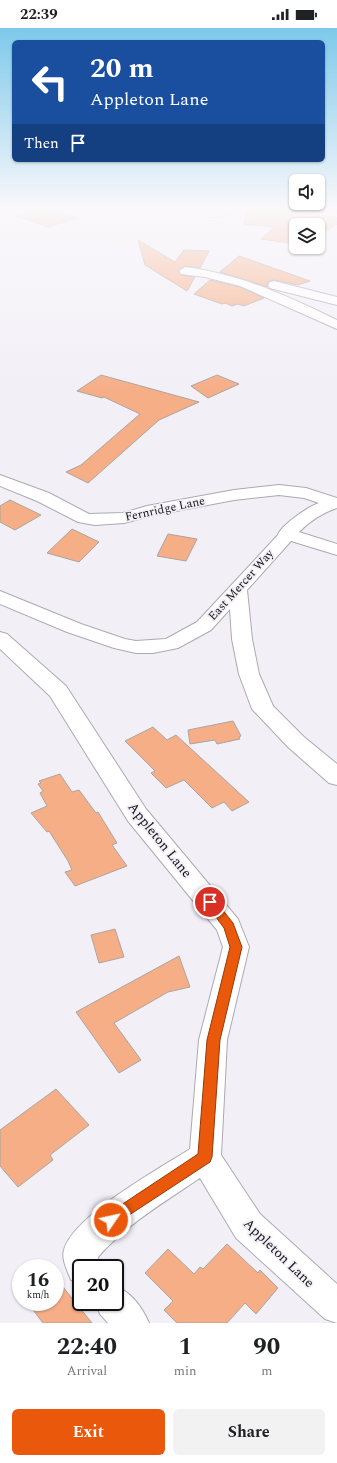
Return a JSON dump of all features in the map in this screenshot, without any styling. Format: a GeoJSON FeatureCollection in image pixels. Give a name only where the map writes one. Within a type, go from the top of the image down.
{"type":"FeatureCollection","features":[{"type":"Feature","properties":{"kind":"street"},"geometry":{"type":"LineString","coordinates":[[185,271],[210,274],[234,280],[311,312],[337,325]]}},
{"type":"Feature","properties":{"kind":"street"},"geometry":{"type":"LineString","coordinates":[[234,280],[260,282],[337,301]]}},
{"type":"Feature","properties":{"kind":"street","name":"Fernridge Lane"},"geometry":{"type":"LineString","coordinates":[[0,480],[43,497],[84,518],[95,520],[124,518],[147,511],[234,495],[279,490],[306,493],[336,503]]}},
{"type":"Feature","properties":{"kind":"street","name":"East Mercer Way"},"geometry":{"type":"LineString","coordinates":[[0,596],[74,628],[114,642],[136,647],[153,647],[171,644],[204,626],[300,520],[320,508],[336,503]]}},
{"type":"Feature","properties":{"kind":"street"},"geometry":{"type":"LineString","coordinates":[[286,534],[337,550]]}},
{"type":"Feature","properties":{"kind":"street"},"geometry":{"type":"LineString","coordinates":[[238,590],[242,639],[249,674],[262,709],[296,742],[337,777]]}},
{"type":"Feature","properties":{"kind":"street","name":"Appleton Lane"},"geometry":{"type":"LineString","coordinates":[[0,638],[58,691],[138,815],[229,926],[234,936],[236,947],[214,1040],[205,1157],[225,1192],[248,1226],[337,1307]]}},
{"type":"Feature","properties":{"kind":"street"},"geometry":{"type":"LineString","coordinates":[[81,1259],[80,1252],[92,1237],[111,1220],[205,1157]]}},
{"type":"Feature","properties":{"kind":"street"},"geometry":{"type":"LineString","coordinates":[[120,1311],[131,1323]]}},
{"type":"Feature","properties":{"kind":"building"},"geometry":{"type":"Polygon","coordinates":[[[151,268],[182,268],[178,271],[181,275],[195,277],[187,291],[151,268]]]}},
{"type":"Feature","properties":{"kind":"building"},"geometry":{"type":"Polygon","coordinates":[[[224,268],[274,268],[310,281],[298,285],[274,280],[269,281],[267,284],[268,287],[220,272],[224,268]]]}},
{"type":"Feature","properties":{"kind":"building"},"geometry":{"type":"Polygon","coordinates":[[[210,280],[240,287],[264,298],[244,306],[238,304],[232,306],[194,294],[210,280]]]}},
{"type":"Feature","properties":{"kind":"building"},"geometry":{"type":"Polygon","coordinates":[[[101,375],[199,402],[159,420],[88,483],[66,472],[81,465],[140,414],[104,397],[102,398],[77,391],[101,375]]]}},
{"type":"Feature","properties":{"kind":"building"},"geometry":{"type":"Polygon","coordinates":[[[217,375],[239,384],[208,398],[191,386],[217,375]]]}},
{"type":"Feature","properties":{"kind":"building"},"geometry":{"type":"Polygon","coordinates":[[[10,500],[41,515],[15,530],[0,522],[0,506],[10,500]]]}},
{"type":"Feature","properties":{"kind":"building"},"geometry":{"type":"Polygon","coordinates":[[[72,529],[99,542],[79,562],[47,553],[72,529]]]}},
{"type":"Feature","properties":{"kind":"building"},"geometry":{"type":"Polygon","coordinates":[[[168,534],[197,539],[186,561],[157,556],[168,534]]]}},
{"type":"Feature","properties":{"kind":"building"},"geometry":{"type":"Polygon","coordinates":[[[233,721],[241,736],[239,737],[240,739],[217,744],[215,740],[190,744],[188,730],[233,721]]]}},
{"type":"Feature","properties":{"kind":"building"},"geometry":{"type":"Polygon","coordinates":[[[153,727],[167,740],[176,735],[249,802],[232,811],[224,802],[212,808],[184,780],[166,788],[151,773],[155,771],[125,741],[153,727]]]}},
{"type":"Feature","properties":{"kind":"building"},"geometry":{"type":"Polygon","coordinates":[[[60,774],[72,792],[79,790],[96,813],[98,812],[117,843],[112,845],[127,866],[75,886],[65,872],[72,870],[68,861],[49,831],[47,832],[31,813],[47,806],[40,793],[43,791],[38,784],[41,783],[39,781],[60,774]]]}},
{"type":"Feature","properties":{"kind":"building"},"geometry":{"type":"Polygon","coordinates":[[[115,929],[124,957],[99,963],[91,935],[115,929]]]}},
{"type":"Feature","properties":{"kind":"building"},"geometry":{"type":"Polygon","coordinates":[[[179,956],[190,987],[168,992],[114,1023],[141,1060],[119,1073],[76,1012],[179,956]]]}},
{"type":"Feature","properties":{"kind":"building"},"geometry":{"type":"Polygon","coordinates":[[[56,1089],[89,1125],[50,1155],[53,1160],[18,1187],[0,1166],[0,1130],[56,1089]]]}},
{"type":"Feature","properties":{"kind":"building"},"geometry":{"type":"Polygon","coordinates":[[[227,1244],[258,1273],[260,1270],[278,1288],[256,1314],[245,1303],[227,1323],[177,1323],[164,1310],[173,1301],[145,1273],[168,1249],[194,1274],[200,1267],[203,1269],[227,1244]]]}},
{"type":"Feature","properties":{"kind":"building"},"geometry":{"type":"Polygon","coordinates":[[[64,1288],[72,1298],[72,1311],[82,1311],[92,1323],[43,1323],[34,1311],[64,1311],[64,1288]]]}},
{"type":"Feature","properties":{"kind":"route"},"geometry":{"type":"LineString","coordinates":[[111,1220],[205,1157],[214,1040],[236,947],[234,936],[229,926],[210,902]]}}]}
